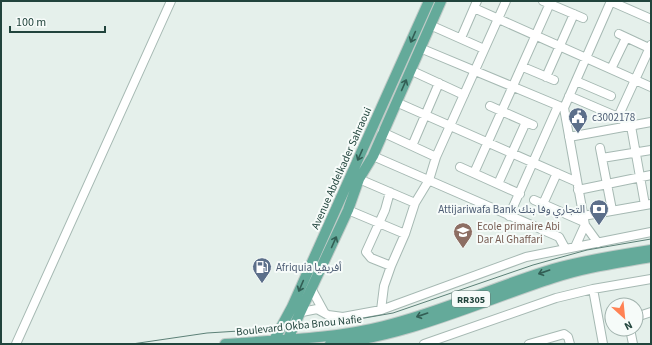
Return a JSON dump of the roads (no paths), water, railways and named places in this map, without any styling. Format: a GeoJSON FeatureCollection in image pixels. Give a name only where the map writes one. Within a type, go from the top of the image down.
{"type":"FeatureCollection","features":[{"type":"Feature","properties":{"kind":"main road","name":"Avenue Abdelkader Sahraoui"},"geometry":{"type":"LineString","coordinates":[[273,342],[292,307],[429,1]]}},
{"type":"Feature","properties":{"kind":"main road","name":"Avenue Abdelkader Sahraoui"},"geometry":{"type":"LineString","coordinates":[[287,341],[302,312],[348,210],[359,179],[373,156],[382,132],[441,1]]}},
{"type":"Feature","properties":{"kind":"main road","name":"Boulevard Okba Bnou Nafie"},"geometry":{"type":"LineString","coordinates":[[225,344],[287,341],[350,333],[387,325],[434,311],[552,270],[584,262],[651,250]]}},
{"type":"Feature","properties":{"kind":"main road","name":"Boulevard Okba Bnou Nafie"},"geometry":{"type":"LineString","coordinates":[[330,344],[354,343],[414,327],[570,273],[651,257]]}},
{"type":"Feature","properties":{"kind":"street"},"geometry":{"type":"LineString","coordinates":[[16,344],[171,1]]}},
{"type":"Feature","properties":{"kind":"street"},"geometry":{"type":"LineString","coordinates":[[381,310],[384,286],[405,234],[415,203],[429,180],[436,157],[506,1]]}},
{"type":"Feature","properties":{"kind":"street"},"geometry":{"type":"LineString","coordinates":[[510,216],[561,107],[569,96],[611,1],[651,19]]}},
{"type":"Feature","properties":{"kind":"street"},"geometry":{"type":"LineString","coordinates":[[474,173],[523,67],[548,2],[583,18]]}},
{"type":"Feature","properties":{"kind":"street"},"geometry":{"type":"LineString","coordinates":[[461,38],[476,4],[499,18],[536,36],[651,86]]}},
{"type":"Feature","properties":{"kind":"street"},"geometry":{"type":"LineString","coordinates":[[523,67],[550,79],[559,46],[574,14]]}},
{"type":"Feature","properties":{"kind":"street"},"geometry":{"type":"LineString","coordinates":[[430,25],[484,49]]}},
{"type":"Feature","properties":{"kind":"street"},"geometry":{"type":"LineString","coordinates":[[611,69],[622,36],[650,47],[618,117]]}},
{"type":"Feature","properties":{"kind":"street"},"geometry":{"type":"LineString","coordinates":[[420,48],[561,107]]}},
{"type":"Feature","properties":{"kind":"street"},"geometry":{"type":"LineString","coordinates":[[410,70],[464,95]]}},
{"type":"Feature","properties":{"kind":"street"},"geometry":{"type":"LineString","coordinates":[[576,81],[611,96]]}},
{"type":"Feature","properties":{"kind":"street"},"geometry":{"type":"LineString","coordinates":[[412,146],[439,83]]}},
{"type":"Feature","properties":{"kind":"street"},"geometry":{"type":"LineString","coordinates":[[534,200],[584,221],[612,210],[648,204],[640,177],[631,126],[618,117],[569,96]]}},
{"type":"Feature","properties":{"kind":"street"},"geometry":{"type":"LineString","coordinates":[[396,102],[557,173],[578,186],[607,184],[651,175]]}},
{"type":"Feature","properties":{"kind":"street"},"geometry":{"type":"LineString","coordinates":[[490,106],[530,123],[512,153],[498,184]]}},
{"type":"Feature","properties":{"kind":"street"},"geometry":{"type":"LineString","coordinates":[[561,107],[569,137],[584,221],[598,243]]}},
{"type":"Feature","properties":{"kind":"street"},"geometry":{"type":"LineString","coordinates":[[569,137],[651,122]]}},
{"type":"Feature","properties":{"kind":"street"},"geometry":{"type":"LineString","coordinates":[[382,132],[436,157]]}},
{"type":"Feature","properties":{"kind":"street"},"geometry":{"type":"LineString","coordinates":[[600,148],[612,210]]}},
{"type":"Feature","properties":{"kind":"street"},"geometry":{"type":"LineString","coordinates":[[602,158],[651,150]]}},
{"type":"Feature","properties":{"kind":"street"},"geometry":{"type":"LineString","coordinates":[[373,156],[559,237],[565,248]]}},
{"type":"Feature","properties":{"kind":"street"},"geometry":{"type":"LineString","coordinates":[[460,167],[520,194]]}},
{"type":"Feature","properties":{"kind":"street"},"geometry":{"type":"LineString","coordinates":[[543,204],[557,173]]}},
{"type":"Feature","properties":{"kind":"street"},"geometry":{"type":"LineString","coordinates":[[359,179],[415,203]]}},
{"type":"Feature","properties":{"kind":"street"},"geometry":{"type":"LineString","coordinates":[[390,192],[366,252],[371,258],[391,266]]}},
{"type":"Feature","properties":{"kind":"street"},"geometry":{"type":"LineString","coordinates":[[348,210],[378,224],[405,234]]}},
{"type":"Feature","properties":{"kind":"street"},"geometry":{"type":"LineString","coordinates":[[576,247],[584,221]]}},
{"type":"Feature","properties":{"kind":"street"},"geometry":{"type":"LineString","coordinates":[[302,312],[317,309],[324,313],[342,317],[381,310],[526,257],[651,232]]}},
{"type":"Feature","properties":{"kind":"street"},"geometry":{"type":"LineString","coordinates":[[424,344],[538,304],[593,289],[651,279]]}},
{"type":"Feature","properties":{"kind":"street"},"geometry":{"type":"LineString","coordinates":[[593,289],[603,344]]}},
{"type":"Feature","properties":{"kind":"street"},"geometry":{"type":"LineString","coordinates":[[312,290],[324,313]]}},
{"type":"Feature","properties":{"kind":"street"},"geometry":{"type":"LineString","coordinates":[[452,334],[453,344]]}},
{"type":"Feature","properties":{"kind":"street"},"geometry":{"type":"LineString","coordinates":[[529,344],[564,334],[567,336],[570,344]]}},
{"type":"Feature","properties":{"kind":"tram line"},"geometry":{"type":"LineString","coordinates":[[132,344],[207,333],[319,326],[393,313],[533,265],[587,250],[651,239]]}},
{"type":"Feature","properties":{"kind":"place","name":"c3002178"},"geometry":{"type":"Point","coordinates":[578,134]}},
{"type":"Feature","properties":{"kind":"place","name":"Attijariwafa Bank التجاري وفا بنك"},"geometry":{"type":"Point","coordinates":[599,226]}},
{"type":"Feature","properties":{"kind":"place","name":"Ecole primaire Abi Dar Al Ghaffari"},"geometry":{"type":"Point","coordinates":[463,249]}},
{"type":"Feature","properties":{"kind":"place","name":"Afriquia أفريقيا"},"geometry":{"type":"Point","coordinates":[262,284]}}]}
